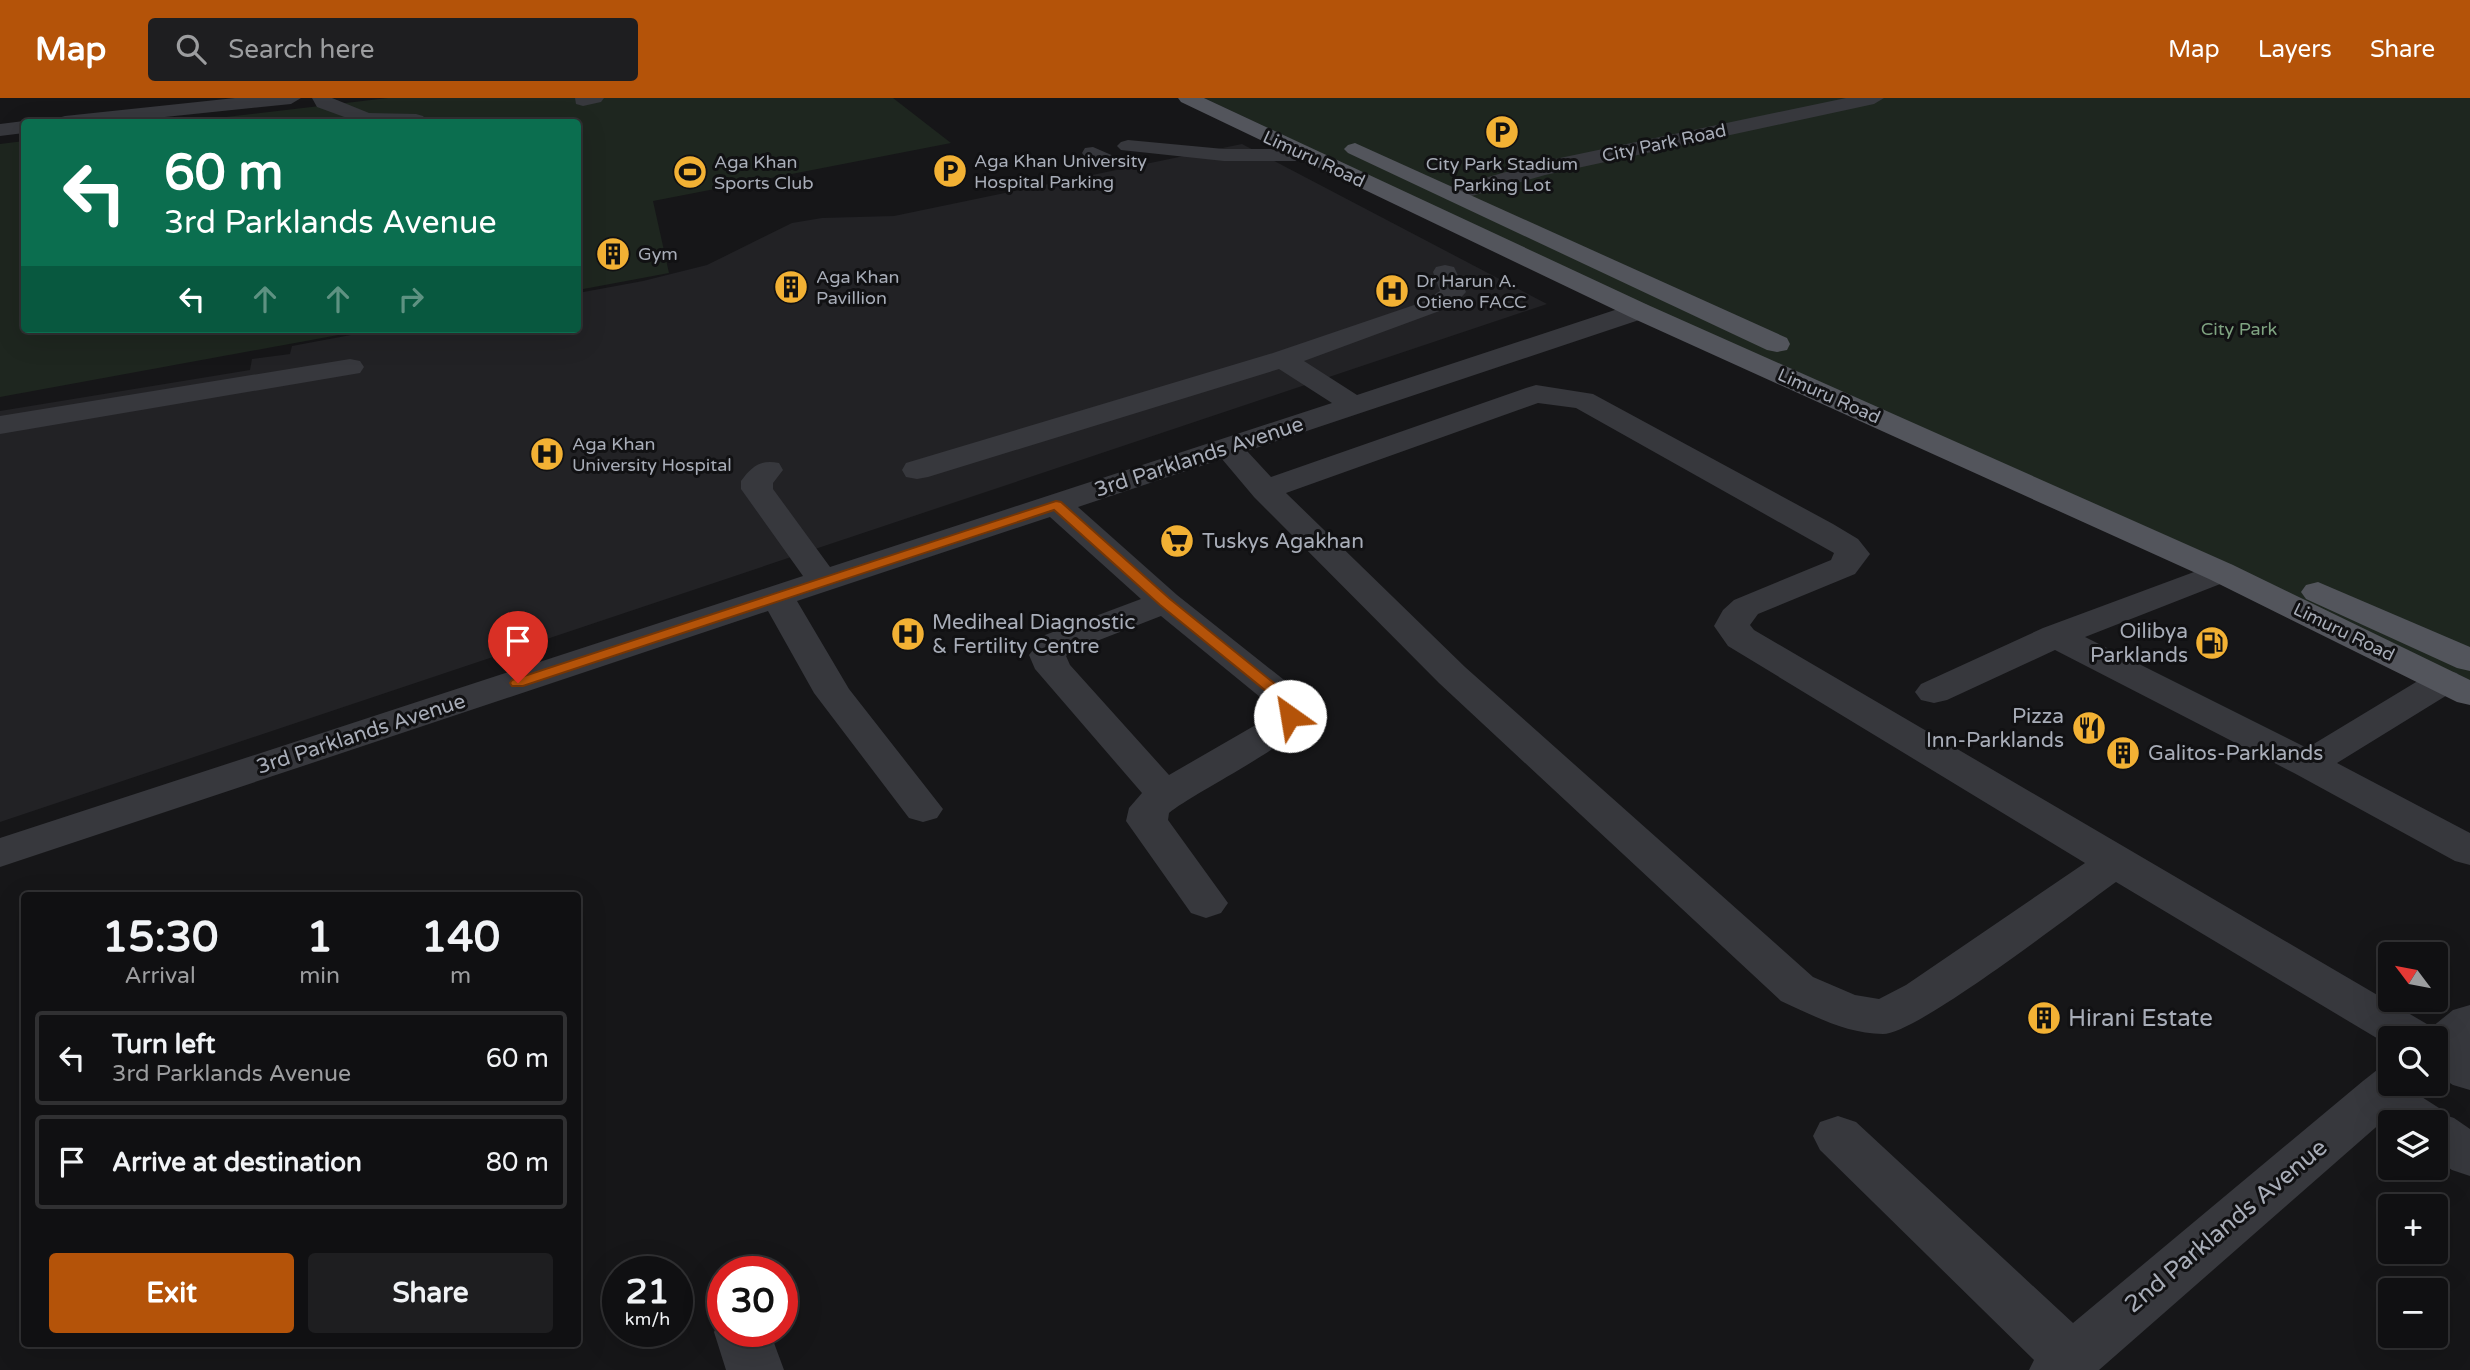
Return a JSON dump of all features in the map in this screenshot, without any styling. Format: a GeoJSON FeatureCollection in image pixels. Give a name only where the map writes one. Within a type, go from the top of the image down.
{"type":"FeatureCollection","features":[{"type":"Feature","properties":{"kind":"main road","name":"Limuru Road"},"geometry":{"type":"LineString","coordinates":[[1188,98],[1639,311],[2461,679]]}},
{"type":"Feature","properties":{"kind":"main road","name":"Limuru Road"},"geometry":{"type":"LineString","coordinates":[[1335,140],[1682,300],[2461,679]]}},
{"type":"Feature","properties":{"kind":"main road"},"geometry":{"type":"LineString","coordinates":[[1639,311],[1682,300]]}},
{"type":"Feature","properties":{"kind":"street"},"geometry":{"type":"LineString","coordinates":[[70,119],[74,98]]}},
{"type":"Feature","properties":{"kind":"street"},"geometry":{"type":"LineString","coordinates":[[95,119],[250,100],[291,98]]}},
{"type":"Feature","properties":{"kind":"street"},"geometry":{"type":"LineString","coordinates":[[1783,98],[1819,110]]}},
{"type":"Feature","properties":{"kind":"street","name":"City Park Road"},"geometry":{"type":"LineString","coordinates":[[1454,194],[1541,169],[1874,98]]}},
{"type":"Feature","properties":{"kind":"street"},"geometry":{"type":"LineString","coordinates":[[180,119],[323,100],[367,119]]}},
{"type":"Feature","properties":{"kind":"street"},"geometry":{"type":"LineString","coordinates":[[0,130],[21,127]]}},
{"type":"Feature","properties":{"kind":"street"},"geometry":{"type":"LineString","coordinates":[[0,142],[21,139]]}},
{"type":"Feature","properties":{"kind":"street"},"geometry":{"type":"LineString","coordinates":[[1128,146],[1224,155],[1306,155]]}},
{"type":"Feature","properties":{"kind":"street"},"geometry":{"type":"LineString","coordinates":[[917,470],[1283,359],[1444,301],[1453,292],[1445,272]]}},
{"type":"Feature","properties":{"kind":"street","name":"3rd Parklands Avenue"},"geometry":{"type":"LineString","coordinates":[[0,853],[1639,311]]}},
{"type":"Feature","properties":{"kind":"street"},"geometry":{"type":"LineString","coordinates":[[1283,359],[1354,405]]}},
{"type":"Feature","properties":{"kind":"street"},"geometry":{"type":"LineString","coordinates":[[0,425],[350,367]]}},
{"type":"Feature","properties":{"kind":"street"},"geometry":{"type":"LineString","coordinates":[[1265,489],[1536,394],[1583,400],[1822,531],[1846,546],[1853,554],[1843,567],[1746,607],[1735,617],[1732,626],[1741,638],[2395,1026]]}},
{"type":"Feature","properties":{"kind":"street"},"geometry":{"type":"LineString","coordinates":[[1228,449],[1452,675],[1797,989],[1847,1011],[1884,1017],[1922,997],[2115,862]]}},
{"type":"Feature","properties":{"kind":"street"},"geometry":{"type":"LineString","coordinates":[[768,470],[757,481],[757,489],[824,582]]}},
{"type":"Feature","properties":{"kind":"street"},"geometry":{"type":"LineString","coordinates":[[1056,505],[1165,602],[1290,703],[1290,716],[1280,727],[1165,795],[1149,808],[1146,821],[1206,903]]}},
{"type":"Feature","properties":{"kind":"street"},"geometry":{"type":"LineString","coordinates":[[1934,692],[2056,636],[2221,572]]}},
{"type":"Feature","properties":{"kind":"street"},"geometry":{"type":"LineString","coordinates":[[776,598],[789,613],[833,693],[923,809]]}},
{"type":"Feature","properties":{"kind":"street"},"geometry":{"type":"LineString","coordinates":[[1165,602],[1058,643],[1047,655],[1053,669],[1165,795]]}},
{"type":"Feature","properties":{"kind":"street"},"geometry":{"type":"LineString","coordinates":[[2056,636],[2308,764],[2470,851]]}},
{"type":"Feature","properties":{"kind":"street"},"geometry":{"type":"LineString","coordinates":[[2308,764],[2461,679]]}},
{"type":"Feature","properties":{"kind":"street"},"geometry":{"type":"LineString","coordinates":[[2448,1040],[2470,1022]]}},
{"type":"Feature","properties":{"kind":"street"},"geometry":{"type":"LineString","coordinates":[[2448,1058],[2470,1072]]}},
{"type":"Feature","properties":{"kind":"street","name":"2nd Parklands Avenue"},"geometry":{"type":"LineString","coordinates":[[2064,1364],[2398,1100]]}},
{"type":"Feature","properties":{"kind":"street"},"geometry":{"type":"LineString","coordinates":[[1838,1136],[2064,1364]]}},
{"type":"Feature","properties":{"kind":"street"},"geometry":{"type":"LineString","coordinates":[[2448,1140],[2470,1156]]}},
{"type":"Feature","properties":{"kind":"street"},"geometry":{"type":"LineString","coordinates":[[748,1347],[755,1370]]}},
{"type":"Feature","properties":{"kind":"shaded area","name":"Aga Khan University Hospital"},"geometry":{"type":"Polygon","coordinates":[[[1242,144],[1547,304],[0,822],[0,411],[250,370],[252,359],[290,354],[292,346],[362,333],[581,333],[581,292],[707,265],[792,223],[822,218],[894,216],[1242,144]]]}},
{"type":"Feature","properties":{"kind":"green space","name":"Aga Khan Sports Club"},"geometry":{"type":"Polygon","coordinates":[[[388,98],[893,98],[951,143],[653,201],[669,273],[581,289],[581,119],[209,119],[388,98]]]}},
{"type":"Feature","properties":{"kind":"green space","name":"City Park"},"geometry":{"type":"Polygon","coordinates":[[[1204,98],[2470,98],[2470,696],[1204,98]]]}},
{"type":"Feature","properties":{"kind":"green space"},"geometry":{"type":"Polygon","coordinates":[[[21,141],[21,333],[349,333],[0,397],[0,144],[21,141]]]}},
{"type":"Feature","properties":{"kind":"place","name":"City Park Stadium Parking Lot"},"geometry":{"type":"Point","coordinates":[1502,132]}},
{"type":"Feature","properties":{"kind":"place","name":"Aga Khan University Hospital Parking"},"geometry":{"type":"Point","coordinates":[950,171]}},
{"type":"Feature","properties":{"kind":"place","name":"Aga Khan Sports Club"},"geometry":{"type":"Point","coordinates":[690,172]}},
{"type":"Feature","properties":{"kind":"place","name":"Gym"},"geometry":{"type":"Point","coordinates":[613,254]}},
{"type":"Feature","properties":{"kind":"place","name":"Aga Khan Pavillion"},"geometry":{"type":"Point","coordinates":[791,287]}},
{"type":"Feature","properties":{"kind":"place","name":"Dr Harun A. Otieno FACC"},"geometry":{"type":"Point","coordinates":[1392,291]}},
{"type":"Feature","properties":{"kind":"place","name":"Aga Khan University Hospital"},"geometry":{"type":"Point","coordinates":[547,454]}},
{"type":"Feature","properties":{"kind":"place","name":"Tuskys Agakhan"},"geometry":{"type":"Point","coordinates":[1177,541]}},
{"type":"Feature","properties":{"kind":"place","name":"Mediheal Diagnostic & Fertility Centre"},"geometry":{"type":"Point","coordinates":[908,634]}},
{"type":"Feature","properties":{"kind":"place","name":"Oilibya Parklands"},"geometry":{"type":"Point","coordinates":[2212,643]}},
{"type":"Feature","properties":{"kind":"place","name":"Pizza Inn-Parklands"},"geometry":{"type":"Point","coordinates":[2089,728]}},
{"type":"Feature","properties":{"kind":"place","name":"Galitos-Parklands"},"geometry":{"type":"Point","coordinates":[2123,753]}},
{"type":"Feature","properties":{"kind":"place","name":"Hirani Estate"},"geometry":{"type":"Point","coordinates":[2044,1018]}},
{"type":"Feature","properties":{"kind":"route"},"geometry":{"type":"LineString","coordinates":[[518,683],[1056,505],[1165,602],[1290,703],[1290,716]]}}]}
